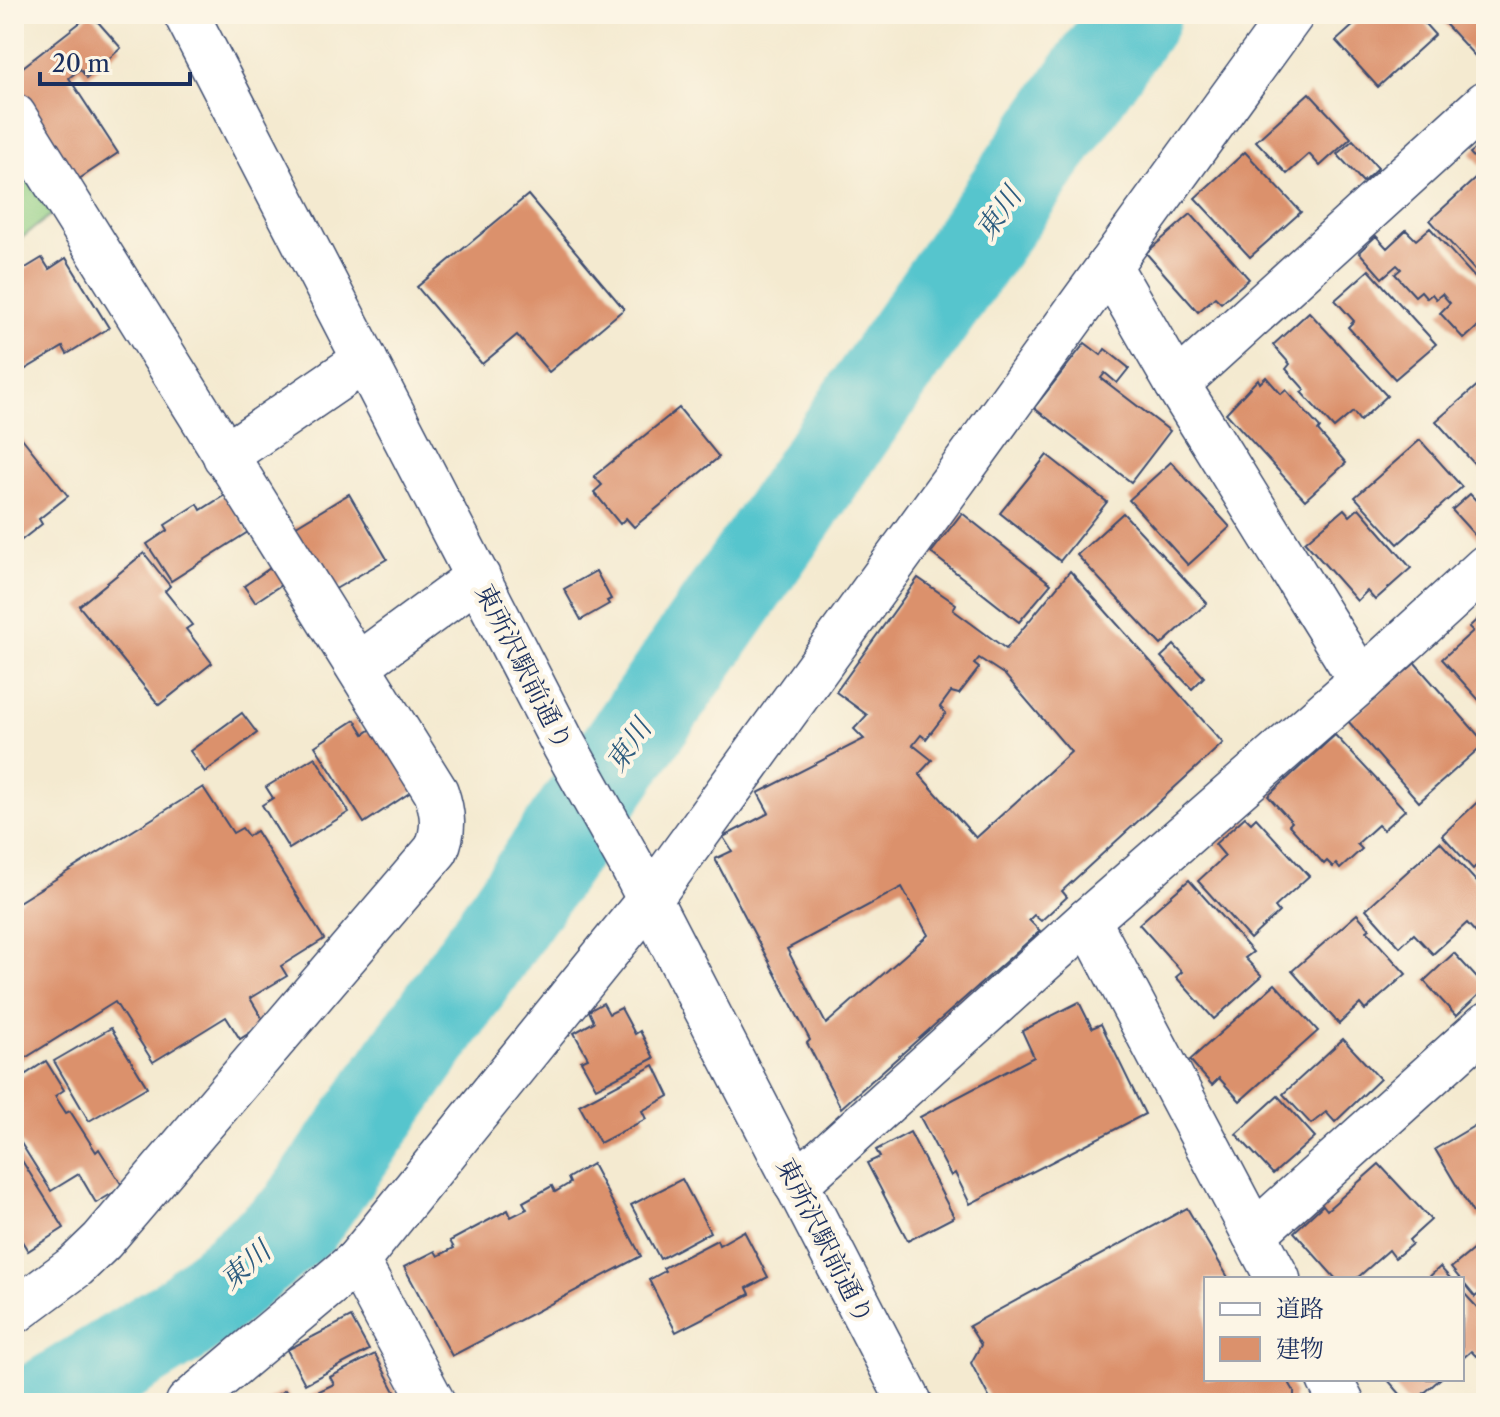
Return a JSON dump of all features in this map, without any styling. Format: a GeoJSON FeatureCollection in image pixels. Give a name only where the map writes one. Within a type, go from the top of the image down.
{"type":"FeatureCollection","features":[{"type":"Feature","properties":{"kind":"street","name":"東所沢駅前通り"},"geometry":{"type":"LineString","coordinates":[[186,14],[564,745],[640,882],[910,1403]]}},
{"type":"Feature","properties":{"kind":"street"},"geometry":{"type":"LineString","coordinates":[[188,1403],[357,1261],[640,882],[1109,266],[1292,14]]}},
{"type":"Feature","properties":{"kind":"street"},"geometry":{"type":"LineString","coordinates":[[1177,384],[1486,103]]}},
{"type":"Feature","properties":{"kind":"street"},"geometry":{"type":"LineString","coordinates":[[14,116],[436,792],[442,807],[443,824],[436,850],[102,1241],[76,1266],[14,1312]]}},
{"type":"Feature","properties":{"kind":"street"},"geometry":{"type":"LineString","coordinates":[[1109,266],[1177,384],[1361,681]]}},
{"type":"Feature","properties":{"kind":"street"},"geometry":{"type":"LineString","coordinates":[[225,456],[365,360]]}},
{"type":"Feature","properties":{"kind":"street"},"geometry":{"type":"LineString","coordinates":[[796,1184],[1486,567]]}},
{"type":"Feature","properties":{"kind":"street"},"geometry":{"type":"LineString","coordinates":[[358,665],[478,577]]}},
{"type":"Feature","properties":{"kind":"street"},"geometry":{"type":"LineString","coordinates":[[1088,920],[1277,1277]]}},
{"type":"Feature","properties":{"kind":"street"},"geometry":{"type":"LineString","coordinates":[[1254,1234],[1486,1025]]}},
{"type":"Feature","properties":{"kind":"street"},"geometry":{"type":"LineString","coordinates":[[357,1261],[433,1403]]}},
{"type":"Feature","properties":{"kind":"street"},"geometry":{"type":"LineString","coordinates":[[1330,1381],[1342,1403]]}},
{"type":"Feature","properties":{"kind":"green space"},"geometry":{"type":"Polygon","coordinates":[[[14,154],[52,214],[14,244],[14,154]]]}},
{"type":"Feature","properties":{"kind":"building"},"geometry":{"type":"Polygon","coordinates":[[[91,14],[121,48],[87,78],[80,69],[69,78],[118,153],[76,181],[14,84],[14,74],[91,14]]]}},
{"type":"Feature","properties":{"kind":"building"},"geometry":{"type":"Polygon","coordinates":[[[1366,14],[1416,14],[1435,35],[1378,87],[1336,41],[1366,14]]]}},
{"type":"Feature","properties":{"kind":"building"},"geometry":{"type":"Polygon","coordinates":[[[1436,14],[1486,14],[1486,46],[1475,56],[1436,14]]]}},
{"type":"Feature","properties":{"kind":"building"},"geometry":{"type":"Polygon","coordinates":[[[1309,93],[1351,138],[1320,166],[1309,154],[1287,174],[1256,141],[1309,93]]]}},
{"type":"Feature","properties":{"kind":"building"},"geometry":{"type":"Polygon","coordinates":[[[1353,140],[1378,168],[1363,182],[1337,154],[1353,140]]]}},
{"type":"Feature","properties":{"kind":"building"},"geometry":{"type":"Polygon","coordinates":[[[1486,140],[1486,171],[1470,153],[1486,140]]]}},
{"type":"Feature","properties":{"kind":"building"},"geometry":{"type":"Polygon","coordinates":[[[1245,152],[1301,212],[1250,257],[1195,198],[1245,152]]]}},
{"type":"Feature","properties":{"kind":"building"},"geometry":{"type":"Polygon","coordinates":[[[1476,178],[1486,190],[1486,283],[1430,220],[1476,178]]]}},
{"type":"Feature","properties":{"kind":"building"},"geometry":{"type":"Polygon","coordinates":[[[528,195],[624,309],[549,372],[517,335],[482,364],[417,287],[528,195]]]}},
{"type":"Feature","properties":{"kind":"building"},"geometry":{"type":"Polygon","coordinates":[[[1191,214],[1249,279],[1221,303],[1215,297],[1198,312],[1146,253],[1191,214]]]}},
{"type":"Feature","properties":{"kind":"building"},"geometry":{"type":"Polygon","coordinates":[[[1430,228],[1486,290],[1486,319],[1464,339],[1440,313],[1450,303],[1442,294],[1436,299],[1432,294],[1427,298],[1421,291],[1415,296],[1395,274],[1401,269],[1397,265],[1382,278],[1359,252],[1376,236],[1387,248],[1406,230],[1416,240],[1430,228]]]}},
{"type":"Feature","properties":{"kind":"building"},"geometry":{"type":"Polygon","coordinates":[[[42,258],[49,269],[66,258],[109,328],[67,354],[63,347],[14,376],[14,275],[42,258]]]}},
{"type":"Feature","properties":{"kind":"building"},"geometry":{"type":"Polygon","coordinates":[[[1369,270],[1436,344],[1395,379],[1348,327],[1354,321],[1335,300],[1369,270]]]}},
{"type":"Feature","properties":{"kind":"building"},"geometry":{"type":"Polygon","coordinates":[[[1309,312],[1387,396],[1360,421],[1353,412],[1334,428],[1301,392],[1305,390],[1286,369],[1290,364],[1273,345],[1309,312]]]}},
{"type":"Feature","properties":{"kind":"building"},"geometry":{"type":"Polygon","coordinates":[[[1085,343],[1101,355],[1105,349],[1129,368],[1117,383],[1105,373],[1101,378],[1170,431],[1131,482],[1034,408],[1085,343]]]}},
{"type":"Feature","properties":{"kind":"building"},"geometry":{"type":"Polygon","coordinates":[[[1266,377],[1281,394],[1286,390],[1346,463],[1305,500],[1226,413],[1258,379],[1260,383],[1266,377]]]}},
{"type":"Feature","properties":{"kind":"building"},"geometry":{"type":"Polygon","coordinates":[[[1486,378],[1486,477],[1436,421],[1486,378]]]}},
{"type":"Feature","properties":{"kind":"building"},"geometry":{"type":"Polygon","coordinates":[[[679,408],[719,457],[634,527],[626,518],[620,524],[594,492],[602,485],[594,476],[679,408]]]}},
{"type":"Feature","properties":{"kind":"building"},"geometry":{"type":"Polygon","coordinates":[[[14,428],[68,496],[39,519],[42,524],[14,546],[14,428]]]}},
{"type":"Feature","properties":{"kind":"building"},"geometry":{"type":"Polygon","coordinates":[[[1420,440],[1462,487],[1398,544],[1355,497],[1420,440]]]}},
{"type":"Feature","properties":{"kind":"building"},"geometry":{"type":"Polygon","coordinates":[[[1047,455],[1107,502],[1060,561],[1000,513],[1047,455]]]}},
{"type":"Feature","properties":{"kind":"building"},"geometry":{"type":"Polygon","coordinates":[[[1171,462],[1230,527],[1188,565],[1129,500],[1171,462]]]}},
{"type":"Feature","properties":{"kind":"building"},"geometry":{"type":"Polygon","coordinates":[[[349,494],[387,559],[332,591],[293,528],[349,494]]]}},
{"type":"Feature","properties":{"kind":"building"},"geometry":{"type":"Polygon","coordinates":[[[1470,494],[1486,511],[1486,537],[1481,542],[1452,510],[1470,494]]]}},
{"type":"Feature","properties":{"kind":"building"},"geometry":{"type":"Polygon","coordinates":[[[225,495],[248,532],[171,581],[147,544],[168,530],[165,525],[198,504],[201,510],[225,495]]]}},
{"type":"Feature","properties":{"kind":"building"},"geometry":{"type":"Polygon","coordinates":[[[1359,508],[1411,568],[1375,600],[1367,591],[1357,601],[1305,542],[1344,509],[1350,516],[1359,508]]]}},
{"type":"Feature","properties":{"kind":"building"},"geometry":{"type":"Polygon","coordinates":[[[962,513],[1051,584],[1019,622],[931,553],[962,513]]]}},
{"type":"Feature","properties":{"kind":"building"},"geometry":{"type":"Polygon","coordinates":[[[1123,513],[1207,603],[1161,645],[1077,555],[1123,513]]]}},
{"type":"Feature","properties":{"kind":"building"},"geometry":{"type":"Polygon","coordinates":[[[144,553],[170,586],[165,591],[192,625],[186,629],[212,663],[159,705],[79,606],[144,553]]]}},
{"type":"Feature","properties":{"kind":"building"},"geometry":{"type":"Polygon","coordinates":[[[276,564],[287,581],[255,602],[244,586],[276,564]]]}},
{"type":"Feature","properties":{"kind":"building"},"geometry":{"type":"Polygon","coordinates":[[[596,571],[611,599],[607,601],[609,604],[581,620],[564,589],[596,571]]]}},
{"type":"Feature","properties":{"kind":"building"},"geometry":{"type":"Polygon","coordinates":[[[1070,571],[1223,743],[1062,891],[1067,897],[1041,921],[1034,915],[1029,920],[1040,931],[841,1108],[807,1043],[810,1040],[715,859],[732,851],[723,837],[769,813],[758,793],[864,739],[854,729],[867,715],[836,692],[918,578],[956,604],[953,610],[1006,649],[1070,571]],[[979,658],[974,664],[979,668],[959,694],[951,692],[940,707],[946,713],[926,739],[921,735],[913,745],[932,760],[919,774],[976,838],[1071,752],[1005,675],[979,658]],[[902,887],[787,949],[826,1024],[928,935],[902,887]]]}},
{"type":"Feature","properties":{"kind":"building"},"geometry":{"type":"Polygon","coordinates":[[[1486,611],[1486,708],[1442,659],[1473,631],[1469,627],[1486,611]]]}},
{"type":"Feature","properties":{"kind":"building"},"geometry":{"type":"Polygon","coordinates":[[[1174,645],[1204,677],[1192,689],[1161,657],[1174,645]]]}},
{"type":"Feature","properties":{"kind":"building"},"geometry":{"type":"Polygon","coordinates":[[[1415,663],[1485,743],[1419,802],[1348,721],[1415,663]]]}},
{"type":"Feature","properties":{"kind":"building"},"geometry":{"type":"Polygon","coordinates":[[[242,713],[257,733],[205,772],[190,751],[242,713]]]}},
{"type":"Feature","properties":{"kind":"building"},"geometry":{"type":"Polygon","coordinates":[[[355,720],[364,734],[379,724],[414,790],[364,823],[315,746],[355,720]]]}},
{"type":"Feature","properties":{"kind":"building"},"geometry":{"type":"Polygon","coordinates":[[[1335,735],[1405,810],[1383,830],[1378,825],[1357,844],[1362,849],[1340,869],[1327,861],[1324,864],[1268,796],[1335,735]]]}},
{"type":"Feature","properties":{"kind":"building"},"geometry":{"type":"Polygon","coordinates":[[[315,757],[349,812],[289,849],[262,805],[273,798],[266,787],[315,757]]]}},
{"type":"Feature","properties":{"kind":"building"},"geometry":{"type":"Polygon","coordinates":[[[203,787],[233,833],[242,828],[248,836],[256,831],[324,939],[281,966],[287,976],[250,998],[265,1023],[240,1039],[226,1017],[153,1062],[115,1002],[14,1065],[14,905],[203,787]]]}},
{"type":"Feature","properties":{"kind":"building"},"geometry":{"type":"Polygon","coordinates":[[[1486,794],[1486,863],[1483,859],[1473,869],[1442,835],[1486,794]]]}},
{"type":"Feature","properties":{"kind":"building"},"geometry":{"type":"Polygon","coordinates":[[[1245,817],[1251,823],[1256,818],[1309,876],[1275,907],[1279,912],[1250,939],[1198,881],[1225,856],[1215,844],[1245,817]]]}},
{"type":"Feature","properties":{"kind":"building"},"geometry":{"type":"Polygon","coordinates":[[[1440,842],[1486,892],[1486,924],[1476,933],[1467,923],[1433,954],[1414,934],[1400,947],[1366,909],[1440,842]]]}},
{"type":"Feature","properties":{"kind":"building"},"geometry":{"type":"Polygon","coordinates":[[[1189,880],[1253,952],[1245,958],[1262,976],[1214,1019],[1176,977],[1182,972],[1139,924],[1189,880]]]}},
{"type":"Feature","properties":{"kind":"building"},"geometry":{"type":"Polygon","coordinates":[[[1357,914],[1370,929],[1367,931],[1406,974],[1365,1010],[1360,1004],[1339,1024],[1292,971],[1357,914]]]}},
{"type":"Feature","properties":{"kind":"building"},"geometry":{"type":"Polygon","coordinates":[[[1454,953],[1486,988],[1456,1016],[1424,981],[1454,953]]]}},
{"type":"Feature","properties":{"kind":"building"},"geometry":{"type":"Polygon","coordinates":[[[1275,984],[1318,1031],[1240,1101],[1219,1078],[1212,1085],[1190,1060],[1275,984]]]}},
{"type":"Feature","properties":{"kind":"building"},"geometry":{"type":"Polygon","coordinates":[[[1079,1002],[1092,1028],[1101,1024],[1145,1114],[970,1204],[955,1173],[951,1176],[920,1117],[1034,1057],[1022,1031],[1079,1002]]]}},
{"type":"Feature","properties":{"kind":"building"},"geometry":{"type":"Polygon","coordinates":[[[603,1003],[609,1014],[621,1008],[635,1034],[640,1031],[654,1058],[596,1088],[581,1061],[588,1058],[574,1033],[594,1022],[589,1011],[603,1003]]]}},
{"type":"Feature","properties":{"kind":"building"},"geometry":{"type":"Polygon","coordinates":[[[111,1028],[147,1087],[89,1121],[54,1061],[111,1028]]]}},
{"type":"Feature","properties":{"kind":"building"},"geometry":{"type":"Polygon","coordinates":[[[1343,1039],[1380,1079],[1335,1122],[1326,1112],[1311,1124],[1283,1094],[1343,1039]]]}},
{"type":"Feature","properties":{"kind":"building"},"geometry":{"type":"Polygon","coordinates":[[[46,1061],[64,1090],[55,1096],[66,1113],[70,1111],[96,1152],[99,1149],[123,1187],[96,1203],[79,1174],[51,1191],[14,1132],[14,1082],[46,1061]]]}},
{"type":"Feature","properties":{"kind":"building"},"geometry":{"type":"Polygon","coordinates":[[[654,1065],[669,1096],[642,1111],[646,1119],[600,1143],[579,1105],[654,1065]]]}},
{"type":"Feature","properties":{"kind":"building"},"geometry":{"type":"Polygon","coordinates":[[[1278,1096],[1315,1137],[1273,1174],[1236,1134],[1278,1096]]]}},
{"type":"Feature","properties":{"kind":"building"},"geometry":{"type":"Polygon","coordinates":[[[1486,1119],[1486,1214],[1477,1220],[1435,1149],[1486,1119]]]}},
{"type":"Feature","properties":{"kind":"building"},"geometry":{"type":"Polygon","coordinates":[[[910,1132],[954,1217],[908,1241],[867,1163],[880,1157],[876,1150],[910,1132]]]}},
{"type":"Feature","properties":{"kind":"building"},"geometry":{"type":"Polygon","coordinates":[[[14,1148],[64,1228],[28,1251],[14,1228],[14,1148]]]}},
{"type":"Feature","properties":{"kind":"building"},"geometry":{"type":"Polygon","coordinates":[[[592,1164],[641,1256],[452,1356],[404,1267],[435,1251],[438,1256],[454,1248],[450,1241],[508,1210],[511,1217],[527,1209],[523,1202],[552,1186],[555,1192],[570,1183],[568,1178],[592,1164]]]}},
{"type":"Feature","properties":{"kind":"building"},"geometry":{"type":"Polygon","coordinates":[[[1379,1164],[1431,1220],[1409,1240],[1412,1244],[1395,1258],[1389,1250],[1358,1277],[1334,1277],[1294,1232],[1323,1205],[1327,1210],[1379,1164]]]}},
{"type":"Feature","properties":{"kind":"building"},"geometry":{"type":"Polygon","coordinates":[[[682,1179],[710,1232],[660,1259],[631,1205],[682,1179]]]}},
{"type":"Feature","properties":{"kind":"building"},"geometry":{"type":"Polygon","coordinates":[[[1187,1208],[1228,1277],[1204,1277],[1204,1381],[1288,1381],[1294,1391],[1294,1403],[992,1403],[971,1363],[981,1345],[969,1326],[1187,1208]]]}},
{"type":"Feature","properties":{"kind":"building"},"geometry":{"type":"Polygon","coordinates":[[[744,1231],[768,1277],[747,1288],[750,1294],[676,1332],[649,1280],[665,1271],[663,1268],[717,1240],[719,1245],[744,1231]]]}},
{"type":"Feature","properties":{"kind":"building"},"geometry":{"type":"Polygon","coordinates":[[[1480,1244],[1486,1251],[1486,1288],[1475,1297],[1464,1284],[1464,1277],[1458,1277],[1451,1268],[1480,1244]]]}},
{"type":"Feature","properties":{"kind":"building"},"geometry":{"type":"Polygon","coordinates":[[[1440,1267],[1449,1277],[1429,1277],[1440,1267]]]}},
{"type":"Feature","properties":{"kind":"building"},"geometry":{"type":"Polygon","coordinates":[[[1464,1293],[1486,1317],[1486,1347],[1476,1356],[1471,1351],[1464,1357],[1464,1293]]]}},
{"type":"Feature","properties":{"kind":"building"},"geometry":{"type":"Polygon","coordinates":[[[351,1317],[369,1350],[305,1384],[287,1350],[351,1317]]]}},
{"type":"Feature","properties":{"kind":"building"},"geometry":{"type":"Polygon","coordinates":[[[375,1354],[399,1399],[391,1403],[313,1403],[309,1396],[334,1384],[330,1377],[375,1354]]]}},
{"type":"Feature","properties":{"kind":"building"},"geometry":{"type":"Polygon","coordinates":[[[1389,1381],[1438,1381],[1413,1403],[1408,1403],[1389,1381]]]}},
{"type":"Feature","properties":{"kind":"building"},"geometry":{"type":"Polygon","coordinates":[[[285,1390],[294,1403],[264,1403],[285,1390]]]}},
{"type":"Feature","properties":{"kind":"waterway","name":"東川"},"geometry":{"type":"LineString","coordinates":[[46,1403],[183,1319],[300,1218],[1136,14]]}}]}
